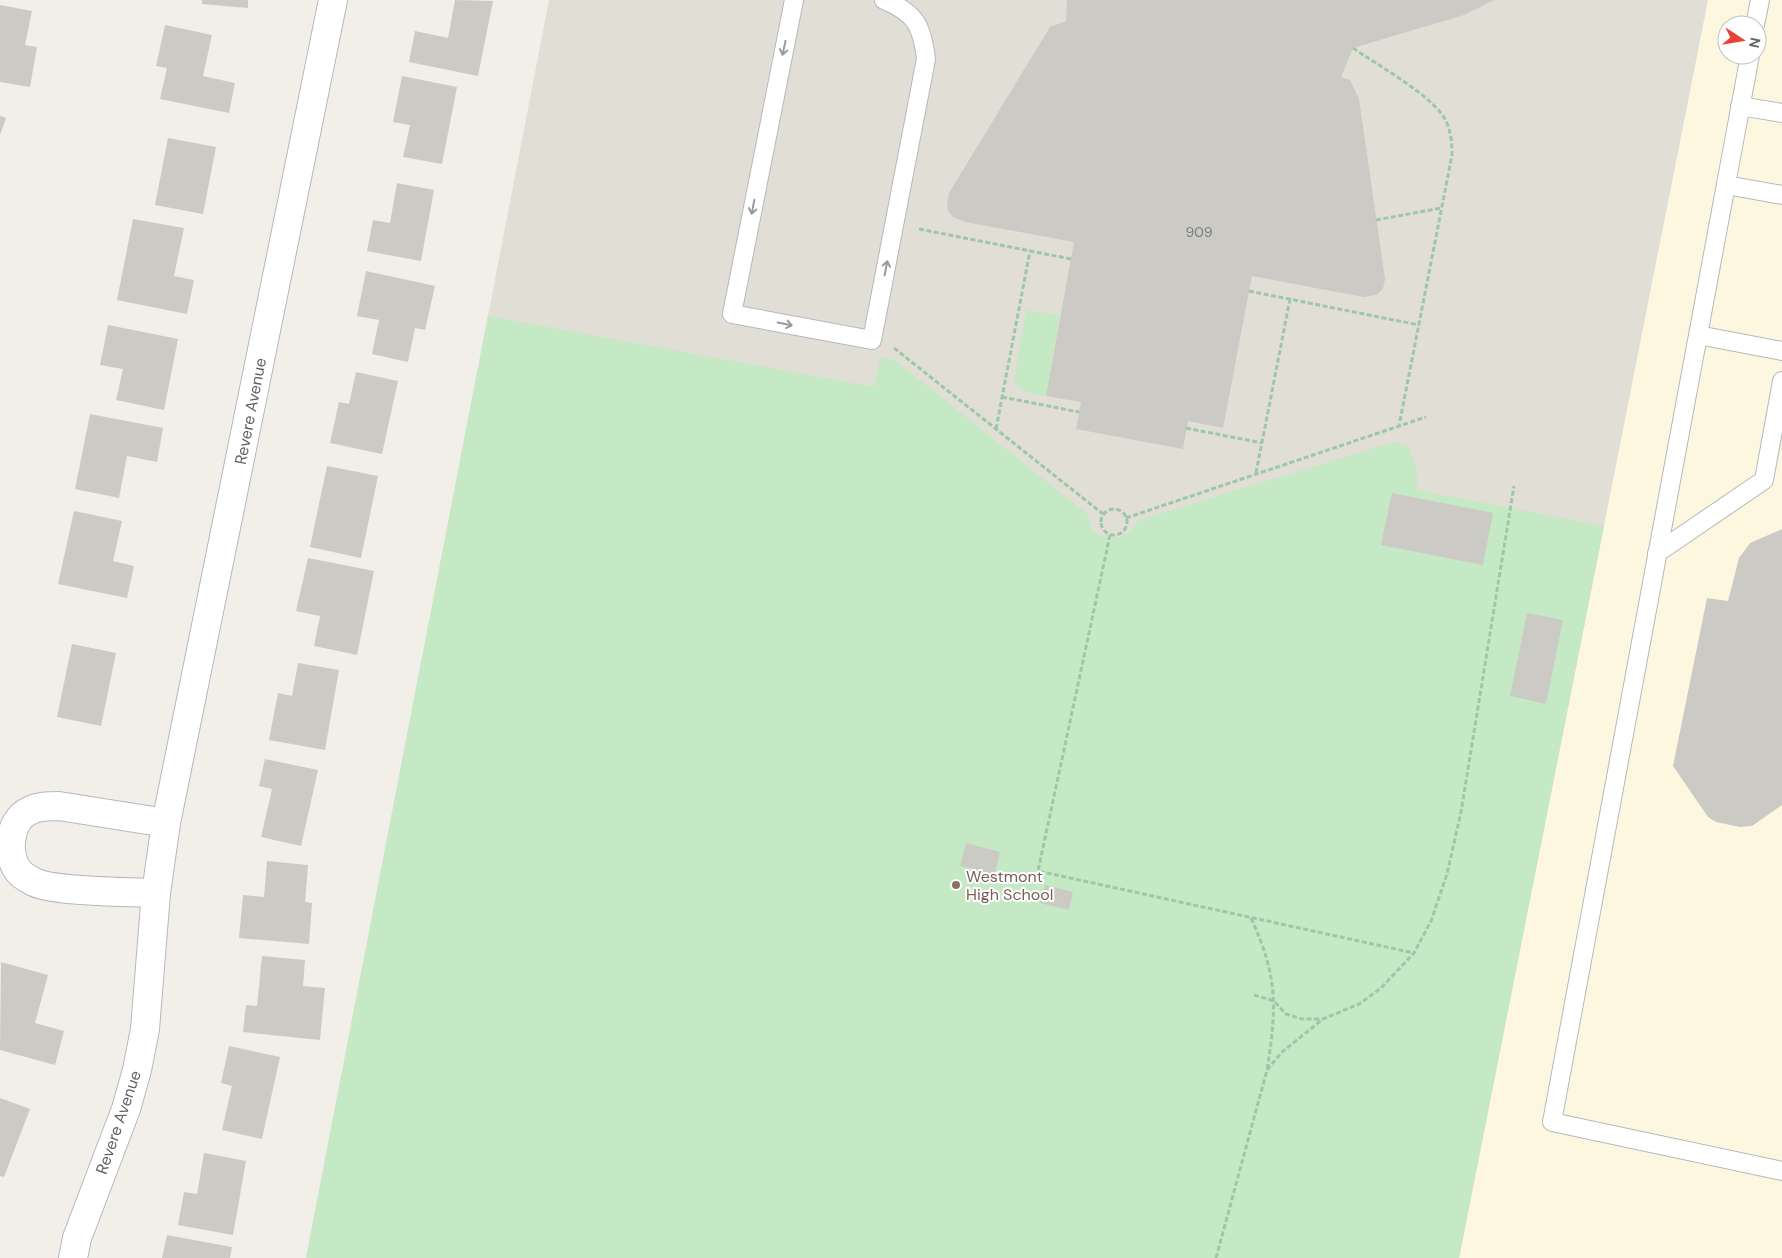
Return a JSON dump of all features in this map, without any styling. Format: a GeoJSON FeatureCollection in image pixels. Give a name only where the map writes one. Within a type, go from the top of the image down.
{"type":"FeatureCollection","features":[{"type":"Feature","properties":{"kind":"street","name":"Revere Avenue"},"geometry":{"type":"LineString","coordinates":[[73,1258],[77,1238],[126,1110],[138,1070],[145,1029],[156,893],[166,823],[333,0]]}},
{"type":"Feature","properties":{"kind":"street"},"geometry":{"type":"LineString","coordinates":[[156,893],[56,887],[36,883],[20,874],[12,857],[11,838],[15,822],[27,811],[42,807],[59,806],[166,823]]}},
{"type":"Feature","properties":{"kind":"lane"},"geometry":{"type":"LineString","coordinates":[[794,0],[732,314],[872,340],[926,59],[923,37],[915,18],[900,7],[884,0]]}},
{"type":"Feature","properties":{"kind":"lane"},"geometry":{"type":"LineString","coordinates":[[1757,15],[1760,0]]}},
{"type":"Feature","properties":{"kind":"lane"},"geometry":{"type":"LineString","coordinates":[[1748,65],[1552,1122],[1782,1171]]}},
{"type":"Feature","properties":{"kind":"lane"},"geometry":{"type":"LineString","coordinates":[[1740,106],[1782,113]]}},
{"type":"Feature","properties":{"kind":"lane"},"geometry":{"type":"LineString","coordinates":[[1726,185],[1782,196]]}},
{"type":"Feature","properties":{"kind":"lane"},"geometry":{"type":"LineString","coordinates":[[1698,335],[1782,351]]}},
{"type":"Feature","properties":{"kind":"lane"},"geometry":{"type":"LineString","coordinates":[[1658,553],[1764,480],[1782,381]]}},
{"type":"Feature","properties":{"kind":"path"},"geometry":{"type":"LineString","coordinates":[[1353,48],[1435,105],[1446,120],[1452,138],[1452,155],[1399,426]]}},
{"type":"Feature","properties":{"kind":"path"},"geometry":{"type":"LineString","coordinates":[[1376,220],[1441,208]]}},
{"type":"Feature","properties":{"kind":"path"},"geometry":{"type":"LineString","coordinates":[[916,229],[1071,259]]}},
{"type":"Feature","properties":{"kind":"path"},"geometry":{"type":"LineString","coordinates":[[996,429],[1030,251]]}},
{"type":"Feature","properties":{"kind":"path"},"geometry":{"type":"LineString","coordinates":[[1249,291],[1418,325]]}},
{"type":"Feature","properties":{"kind":"path"},"geometry":{"type":"LineString","coordinates":[[1256,474],[1290,299]]}},
{"type":"Feature","properties":{"kind":"path"},"geometry":{"type":"LineString","coordinates":[[895,339],[893,348],[1103,514]]}},
{"type":"Feature","properties":{"kind":"path"},"geometry":{"type":"LineString","coordinates":[[1002,396],[1079,412]]}},
{"type":"Feature","properties":{"kind":"path"},"geometry":{"type":"LineString","coordinates":[[1126,518],[1426,417]]}},
{"type":"Feature","properties":{"kind":"path"},"geometry":{"type":"LineString","coordinates":[[1186,428],[1262,443]]}},
{"type":"Feature","properties":{"kind":"path"},"geometry":{"type":"LineString","coordinates":[[1267,1070],[1282,1052],[1323,1019],[1359,1004],[1381,988],[1414,953],[1431,921],[1447,874],[1461,812],[1514,486]]}},
{"type":"Feature","properties":{"kind":"path"},"geometry":{"type":"LineString","coordinates":[[1103,514],[1112,509],[1117,509],[1126,518]]}},
{"type":"Feature","properties":{"kind":"path"},"geometry":{"type":"LineString","coordinates":[[1103,514],[1101,527],[1110,535]]}},
{"type":"Feature","properties":{"kind":"path"},"geometry":{"type":"LineString","coordinates":[[1110,535],[1124,531],[1126,518]]}},
{"type":"Feature","properties":{"kind":"path"},"geometry":{"type":"LineString","coordinates":[[1110,535],[1038,871],[1414,953]]}},
{"type":"Feature","properties":{"kind":"path"},"geometry":{"type":"LineString","coordinates":[[1216,1258],[1267,1070],[1274,1001],[1271,968],[1264,946],[1251,918]]}},
{"type":"Feature","properties":{"kind":"path"},"geometry":{"type":"LineString","coordinates":[[1254,994],[1274,1001],[1286,1014],[1302,1019],[1323,1019]]}},
{"type":"Feature","properties":{"kind":"shaded area","name":"Westmont High School"},"geometry":{"type":"Polygon","coordinates":[[[549,0],[1708,0],[1459,1258],[306,1258],[549,0]]]}},
{"type":"Feature","properties":{"kind":"shaded area"},"geometry":{"type":"Polygon","coordinates":[[[1708,0],[1782,0],[1782,1258],[1459,1258],[1708,0]]]}},
{"type":"Feature","properties":{"kind":"green space"},"geometry":{"type":"Polygon","coordinates":[[[1026,310],[1060,315],[1046,396],[1019,388],[1014,379],[1026,310]]]}},
{"type":"Feature","properties":{"kind":"green space","name":"Westmont High School"},"geometry":{"type":"Polygon","coordinates":[[[488,316],[874,387],[880,358],[895,360],[1086,513],[1094,532],[1108,537],[1114,538],[1124,535],[1139,520],[1394,442],[1409,446],[1417,472],[1417,490],[1604,526],[1459,1258],[306,1258],[488,316]]]}},
{"type":"Feature","properties":{"kind":"building"},"geometry":{"type":"Polygon","coordinates":[[[202,0],[248,0],[248,8],[202,4],[202,0]]]}},
{"type":"Feature","properties":{"kind":"building"},"geometry":{"type":"Polygon","coordinates":[[[455,0],[493,1],[478,76],[409,62],[415,31],[448,38],[455,0]]]}},
{"type":"Feature","properties":{"kind":"building"},"geometry":{"type":"Polygon","coordinates":[[[1067,0],[1494,0],[1464,15],[1353,48],[1341,77],[1350,80],[1359,99],[1385,279],[1383,289],[1376,295],[1364,297],[1252,276],[1223,428],[1188,421],[1183,449],[1076,429],[1081,402],[1046,396],[1074,242],[965,222],[953,217],[948,211],[949,193],[1050,27],[1066,21],[1067,0]]]}},
{"type":"Feature","properties":{"kind":"building"},"geometry":{"type":"Polygon","coordinates":[[[0,5],[32,11],[25,45],[37,47],[30,87],[0,82],[0,5]]]}},
{"type":"Feature","properties":{"kind":"building"},"geometry":{"type":"Polygon","coordinates":[[[165,25],[212,35],[203,76],[235,83],[229,113],[160,99],[167,68],[156,66],[165,25]]]}},
{"type":"Feature","properties":{"kind":"building"},"geometry":{"type":"Polygon","coordinates":[[[402,76],[457,87],[442,164],[403,157],[410,125],[393,122],[402,76]]]}},
{"type":"Feature","properties":{"kind":"building"},"geometry":{"type":"Polygon","coordinates":[[[0,116],[6,118],[0,135],[0,116]]]}},
{"type":"Feature","properties":{"kind":"building"},"geometry":{"type":"Polygon","coordinates":[[[168,138],[216,147],[203,214],[155,205],[168,138]]]}},
{"type":"Feature","properties":{"kind":"building"},"geometry":{"type":"Polygon","coordinates":[[[397,183],[434,190],[421,261],[367,251],[373,220],[390,223],[397,183]]]}},
{"type":"Feature","properties":{"kind":"building"},"geometry":{"type":"Polygon","coordinates":[[[133,219],[184,228],[174,276],[194,280],[187,314],[117,300],[133,219]]]}},
{"type":"Feature","properties":{"kind":"building"},"geometry":{"type":"Polygon","coordinates":[[[366,271],[435,286],[425,330],[415,328],[408,362],[372,354],[379,320],[357,316],[366,271]]]}},
{"type":"Feature","properties":{"kind":"building"},"geometry":{"type":"Polygon","coordinates":[[[108,325],[178,339],[164,410],[116,400],[123,369],[100,365],[108,325]]]}},
{"type":"Feature","properties":{"kind":"building"},"geometry":{"type":"Polygon","coordinates":[[[356,372],[398,381],[382,454],[330,443],[339,402],[349,404],[356,372]]]}},
{"type":"Feature","properties":{"kind":"building"},"geometry":{"type":"Polygon","coordinates":[[[90,414],[163,428],[157,462],[127,456],[119,498],[75,489],[90,414]]]}},
{"type":"Feature","properties":{"kind":"building"},"geometry":{"type":"Polygon","coordinates":[[[327,466],[378,476],[361,558],[310,547],[327,466]]]}},
{"type":"Feature","properties":{"kind":"building"},"geometry":{"type":"Polygon","coordinates":[[[1392,493],[1493,513],[1483,565],[1381,545],[1392,493]]]}},
{"type":"Feature","properties":{"kind":"building"},"geometry":{"type":"Polygon","coordinates":[[[74,511],[122,521],[113,561],[134,566],[127,598],[58,584],[74,511]]]}},
{"type":"Feature","properties":{"kind":"building"},"geometry":{"type":"Polygon","coordinates":[[[1782,529],[1782,805],[1752,826],[1740,827],[1716,822],[1708,817],[1673,766],[1707,598],[1728,601],[1739,558],[1750,543],[1782,529]]]}},
{"type":"Feature","properties":{"kind":"building"},"geometry":{"type":"Polygon","coordinates":[[[308,558],[374,571],[357,655],[314,646],[320,616],[296,611],[308,558]]]}},
{"type":"Feature","properties":{"kind":"building"},"geometry":{"type":"Polygon","coordinates":[[[1527,613],[1563,620],[1546,704],[1510,696],[1527,613]]]}},
{"type":"Feature","properties":{"kind":"building"},"geometry":{"type":"Polygon","coordinates":[[[72,644],[116,653],[101,726],[57,717],[72,644]]]}},
{"type":"Feature","properties":{"kind":"building"},"geometry":{"type":"Polygon","coordinates":[[[298,663],[339,670],[325,750],[269,740],[278,693],[292,696],[298,663]]]}},
{"type":"Feature","properties":{"kind":"building"},"geometry":{"type":"Polygon","coordinates":[[[265,759],[318,770],[301,846],[261,837],[272,789],[259,786],[265,759]]]}},
{"type":"Feature","properties":{"kind":"building"},"geometry":{"type":"Polygon","coordinates":[[[966,843],[1000,852],[995,874],[960,866],[966,843]]]}},
{"type":"Feature","properties":{"kind":"building"},"geometry":{"type":"Polygon","coordinates":[[[267,861],[308,865],[305,902],[312,903],[309,944],[239,938],[243,895],[264,897],[267,861]]]}},
{"type":"Feature","properties":{"kind":"building"},"geometry":{"type":"Polygon","coordinates":[[[1045,885],[1073,892],[1069,910],[1040,903],[1045,885]]]}},
{"type":"Feature","properties":{"kind":"building"},"geometry":{"type":"Polygon","coordinates":[[[262,956],[305,960],[303,986],[325,988],[320,1040],[243,1032],[246,1005],[257,1006],[262,956]]]}},
{"type":"Feature","properties":{"kind":"building"},"geometry":{"type":"Polygon","coordinates":[[[1,962],[48,975],[35,1023],[64,1031],[55,1065],[0,1050],[1,962]]]}},
{"type":"Feature","properties":{"kind":"building"},"geometry":{"type":"Polygon","coordinates":[[[229,1046],[280,1057],[262,1139],[222,1130],[232,1086],[221,1083],[229,1046]]]}},
{"type":"Feature","properties":{"kind":"building"},"geometry":{"type":"Polygon","coordinates":[[[0,1098],[30,1109],[4,1177],[0,1176],[0,1098]]]}},
{"type":"Feature","properties":{"kind":"building"},"geometry":{"type":"Polygon","coordinates":[[[204,1153],[246,1161],[233,1235],[178,1225],[184,1192],[197,1194],[204,1153]]]}},
{"type":"Feature","properties":{"kind":"building"},"geometry":{"type":"Polygon","coordinates":[[[167,1235],[232,1247],[230,1258],[162,1258],[167,1235]]]}},
{"type":"Feature","properties":{"kind":"place","name":"Westmont High School"},"geometry":{"type":"Point","coordinates":[956,885]}}]}
